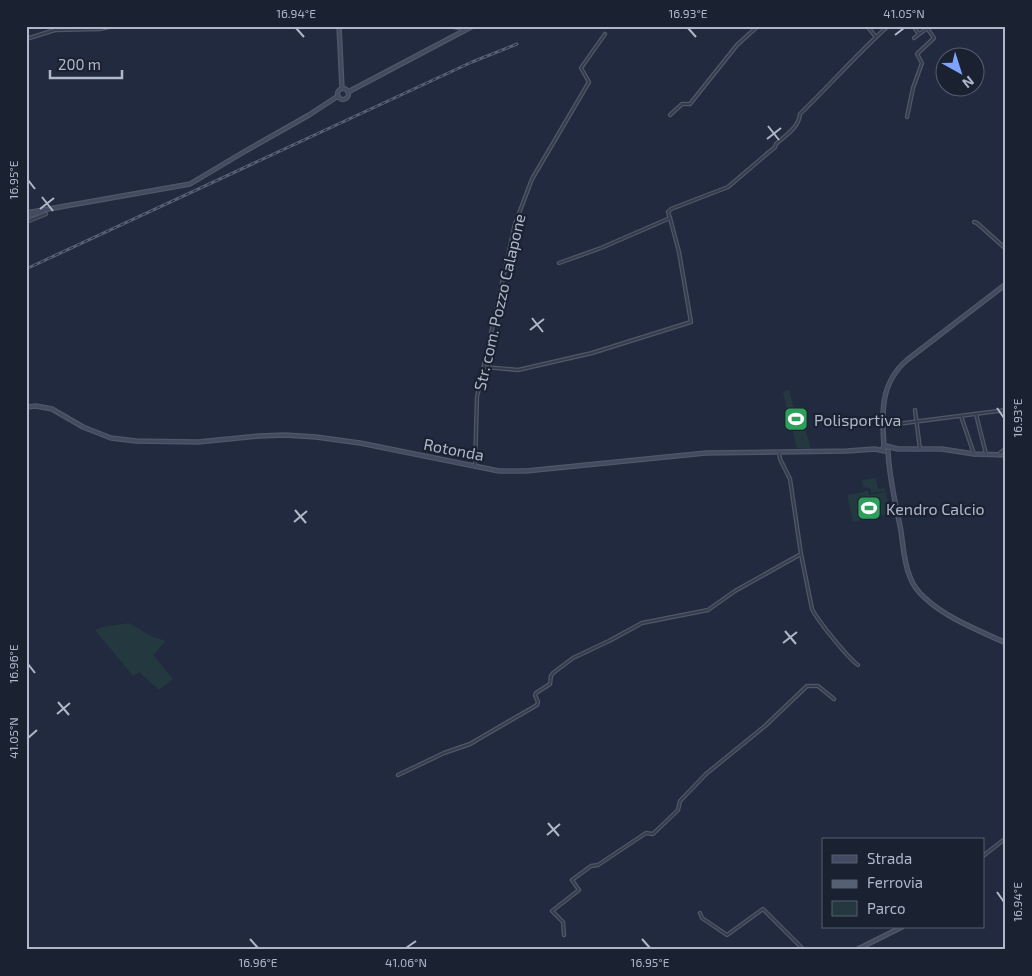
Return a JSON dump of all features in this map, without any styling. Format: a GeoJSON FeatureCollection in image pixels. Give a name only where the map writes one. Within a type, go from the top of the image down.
{"type":"FeatureCollection","features":[{"type":"Feature","properties":{"kind":"main road"},"geometry":{"type":"LineString","coordinates":[[26,215],[190,184],[242,152],[309,116],[338,96],[338,91],[342,88],[339,26]]}},
{"type":"Feature","properties":{"kind":"main road"},"geometry":{"type":"LineString","coordinates":[[338,96],[342,99],[346,98],[348,92],[473,26]]}},
{"type":"Feature","properties":{"kind":"main road"},"geometry":{"type":"LineString","coordinates":[[342,88],[348,92]]}},
{"type":"Feature","properties":{"kind":"main road"},"geometry":{"type":"LineString","coordinates":[[26,215],[46,213],[55,209]]}},
{"type":"Feature","properties":{"kind":"main road"},"geometry":{"type":"LineString","coordinates":[[1006,284],[907,360],[898,369],[888,387],[882,407],[883,434],[908,573],[913,584],[935,606],[962,622],[1006,643]]}},
{"type":"Feature","properties":{"kind":"main road","name":"Rotonda"},"geometry":{"type":"LineString","coordinates":[[26,407],[36,406],[52,409],[83,427],[111,438],[136,441],[198,442],[259,436],[316,437],[360,443],[499,471],[526,471],[689,454],[779,451],[942,449],[974,454],[1006,455]]}},
{"type":"Feature","properties":{"kind":"main road"},"geometry":{"type":"LineString","coordinates":[[856,950],[900,928]]}},
{"type":"Feature","properties":{"kind":"street"},"geometry":{"type":"LineString","coordinates":[[26,39],[55,30],[100,29],[113,26]]}},
{"type":"Feature","properties":{"kind":"street"},"geometry":{"type":"LineString","coordinates":[[449,26],[466,30]]}},
{"type":"Feature","properties":{"kind":"street"},"geometry":{"type":"LineString","coordinates":[[670,115],[682,104],[690,104],[737,44],[758,26]]}},
{"type":"Feature","properties":{"kind":"street"},"geometry":{"type":"LineString","coordinates":[[867,26],[876,37]]}},
{"type":"Feature","properties":{"kind":"street"},"geometry":{"type":"LineString","coordinates":[[484,367],[518,370],[592,353],[691,322],[679,252],[668,212],[671,209],[728,187],[775,147],[794,128],[799,121],[800,114],[888,26]]}},
{"type":"Feature","properties":{"kind":"street"},"geometry":{"type":"LineString","coordinates":[[913,26],[919,34]]}},
{"type":"Feature","properties":{"kind":"street"},"geometry":{"type":"LineString","coordinates":[[907,117],[913,88],[922,63],[917,54],[934,38],[928,27],[914,38]]}},
{"type":"Feature","properties":{"kind":"street","name":"Str. com. Pozzo Calapone"},"geometry":{"type":"LineString","coordinates":[[475,466],[476,408],[515,224],[532,180],[589,82],[580,68],[605,34]]}},
{"type":"Feature","properties":{"kind":"street"},"geometry":{"type":"LineString","coordinates":[[26,222],[46,213]]}},
{"type":"Feature","properties":{"kind":"street"},"geometry":{"type":"LineString","coordinates":[[559,263],[670,218]]}},
{"type":"Feature","properties":{"kind":"street"},"geometry":{"type":"LineString","coordinates":[[974,222],[1006,248]]}},
{"type":"Feature","properties":{"kind":"street"},"geometry":{"type":"LineString","coordinates":[[915,410],[920,449]]}},
{"type":"Feature","properties":{"kind":"street"},"geometry":{"type":"LineString","coordinates":[[897,424],[1006,410]]}},
{"type":"Feature","properties":{"kind":"street"},"geometry":{"type":"LineString","coordinates":[[976,414],[986,454]]}},
{"type":"Feature","properties":{"kind":"street"},"geometry":{"type":"LineString","coordinates":[[961,416],[974,454]]}},
{"type":"Feature","properties":{"kind":"street"},"geometry":{"type":"LineString","coordinates":[[998,455],[1006,448]]}},
{"type":"Feature","properties":{"kind":"street"},"geometry":{"type":"LineString","coordinates":[[779,451],[780,459],[790,479],[812,609],[816,618],[858,665]]}},
{"type":"Feature","properties":{"kind":"street"},"geometry":{"type":"LineString","coordinates":[[398,775],[444,753],[470,744],[537,705],[536,693],[550,684],[553,673],[573,658],[642,623],[708,610],[802,554]]}},
{"type":"Feature","properties":{"kind":"street"},"geometry":{"type":"LineString","coordinates":[[564,935],[563,922],[552,910],[579,890],[572,880],[591,866],[598,865],[646,833],[653,834],[678,810],[680,801],[706,774],[765,726],[807,686],[818,686],[834,699]]}},
{"type":"Feature","properties":{"kind":"street"},"geometry":{"type":"LineString","coordinates":[[984,855],[1006,838]]}},
{"type":"Feature","properties":{"kind":"street"},"geometry":{"type":"LineString","coordinates":[[700,914],[702,918],[727,935],[763,909],[804,950]]}},
{"type":"Feature","properties":{"kind":"green space","name":"Polisportiva"},"geometry":{"type":"Polygon","coordinates":[[[789,390],[796,415],[801,415],[811,449],[797,448],[783,392],[789,390]]]}},
{"type":"Feature","properties":{"kind":"green space"},"geometry":{"type":"Polygon","coordinates":[[[876,478],[878,489],[885,488],[885,491],[871,493],[870,488],[863,487],[862,480],[876,478]]]}},
{"type":"Feature","properties":{"kind":"green space","name":"Kendro Calcio"},"geometry":{"type":"Polygon","coordinates":[[[868,491],[869,495],[886,492],[890,514],[853,522],[847,495],[868,491]]]}},
{"type":"Feature","properties":{"kind":"green space"},"geometry":{"type":"Polygon","coordinates":[[[129,623],[151,636],[166,641],[153,655],[173,679],[159,690],[139,672],[133,676],[95,630],[129,623]]]}},
{"type":"Feature","properties":{"kind":"railway"},"geometry":{"type":"LineString","coordinates":[[26,269],[472,62],[517,44]]}},
{"type":"Feature","properties":{"kind":"place","name":"Polisportiva"},"geometry":{"type":"Point","coordinates":[796,419]}},
{"type":"Feature","properties":{"kind":"place","name":"Kendro Calcio"},"geometry":{"type":"Point","coordinates":[869,508]}}]}
